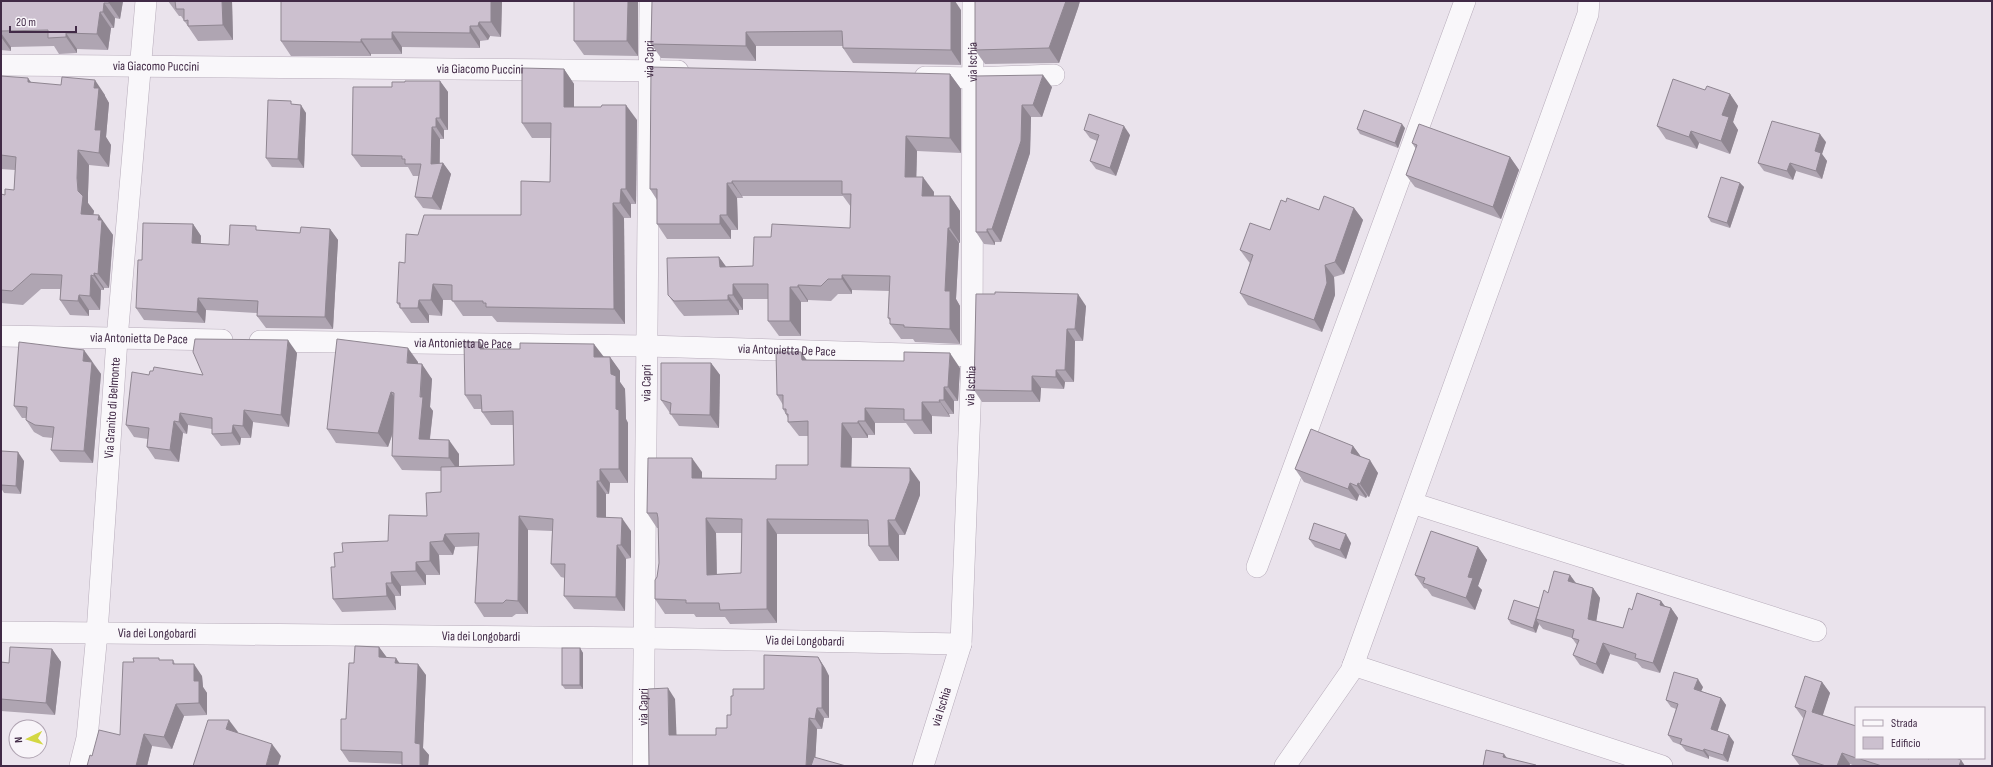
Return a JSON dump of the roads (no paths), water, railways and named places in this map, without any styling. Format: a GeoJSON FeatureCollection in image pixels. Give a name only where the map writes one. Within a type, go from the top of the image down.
{"type":"FeatureCollection","features":[{"type":"Feature","properties":{"kind":"street","name":"Via Granito di Belmonte"},"geometry":{"type":"LineString","coordinates":[[80,766],[87,738],[97,633],[117,339],[146,1]]}},
{"type":"Feature","properties":{"kind":"street","name":"via Capri"},"geometry":{"type":"LineString","coordinates":[[643,766],[650,1]]}},
{"type":"Feature","properties":{"kind":"street","name":"via Ischia"},"geometry":{"type":"LineString","coordinates":[[924,766],[961,644],[972,356],[973,1]]}},
{"type":"Feature","properties":{"kind":"street"},"geometry":{"type":"LineString","coordinates":[[1257,566],[1465,1]]}},
{"type":"Feature","properties":{"kind":"street"},"geometry":{"type":"LineString","coordinates":[[1285,766],[1351,671],[1588,14],[1589,1]]}},
{"type":"Feature","properties":{"kind":"street","name":"via Giacomo Puccini"},"geometry":{"type":"LineString","coordinates":[[1,65],[140,68],[650,70],[697,72]]}},
{"type":"Feature","properties":{"kind":"street"},"geometry":{"type":"LineString","coordinates":[[910,77],[973,78],[1054,75]]}},
{"type":"Feature","properties":{"kind":"street","name":"via Antonietta De Pace"},"geometry":{"type":"LineString","coordinates":[[1,336],[117,339],[647,346],[972,356]]}},
{"type":"Feature","properties":{"kind":"street"},"geometry":{"type":"LineString","coordinates":[[1412,503],[1816,631]]}},
{"type":"Feature","properties":{"kind":"street","name":"Via dei Longobardi"},"geometry":{"type":"LineString","coordinates":[[1,632],[645,638],[961,644]]}},
{"type":"Feature","properties":{"kind":"street"},"geometry":{"type":"LineString","coordinates":[[1353,665],[1662,766]]}}]}
